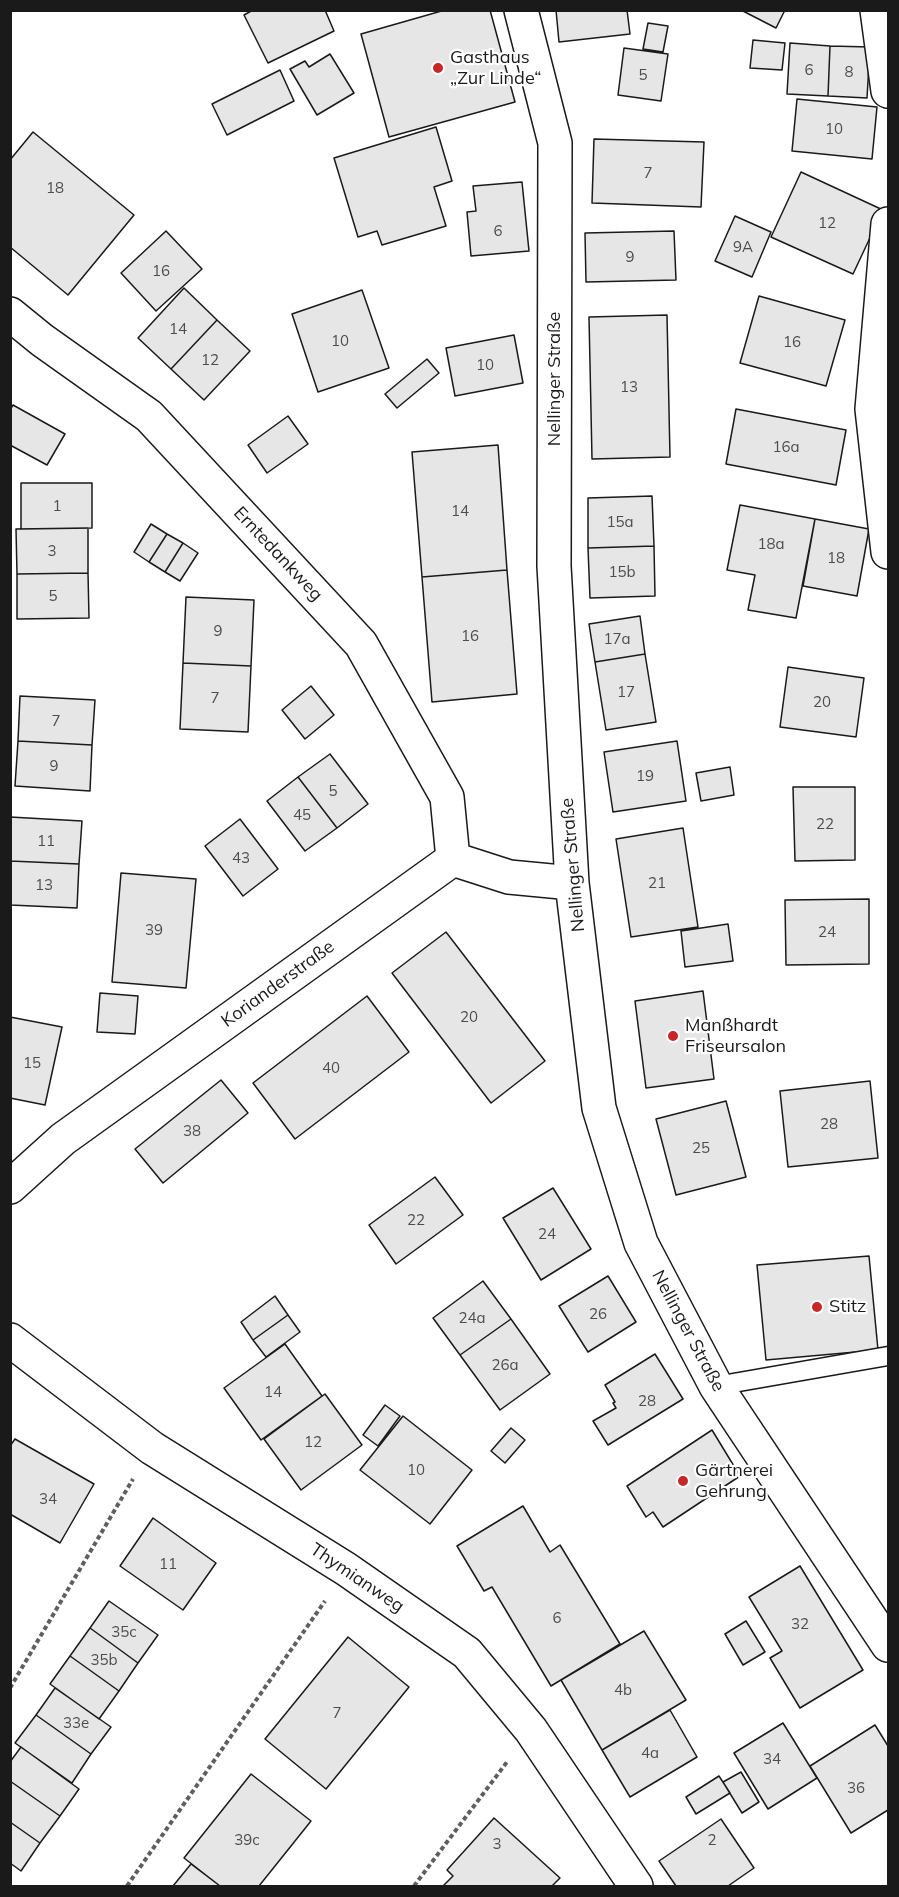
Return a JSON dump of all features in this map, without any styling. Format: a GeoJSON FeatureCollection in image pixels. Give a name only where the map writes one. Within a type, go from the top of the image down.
{"type":"FeatureCollection","features":[{"type":"Feature","properties":{"kind":"street","name":"Nellinger Straße"},"geometry":{"type":"LineString","coordinates":[[521,10],[555,143],[554,566],[572,884],[599,1108],[641,1243],[716,1386],[888,1645]]}},
{"type":"Feature","properties":{"kind":"street"},"geometry":{"type":"LineString","coordinates":[[877,10],[888,91]]}},
{"type":"Feature","properties":{"kind":"street"},"geometry":{"type":"LineString","coordinates":[[888,224],[872,409],[888,552]]}},
{"type":"Feature","properties":{"kind":"street","name":"Erntedankweg"},"geometry":{"type":"LineString","coordinates":[[10,314],[42,340],[149,416],[362,644],[447,797],[453,859]]}},
{"type":"Feature","properties":{"kind":"street"},"geometry":{"type":"LineString","coordinates":[[453,859],[509,877],[572,884]]}},
{"type":"Feature","properties":{"kind":"street","name":"Korianderstraße"},"geometry":{"type":"LineString","coordinates":[[10,1188],[63,1139],[453,859]]}},
{"type":"Feature","properties":{"kind":"street","name":"Thymianweg"},"geometry":{"type":"LineString","coordinates":[[10,1340],[152,1448],[346,1569],[467,1653],[531,1730],[636,1887]]}},
{"type":"Feature","properties":{"kind":"lane"},"geometry":{"type":"LineString","coordinates":[[716,1386],[888,1356]]}},
{"type":"Feature","properties":{"kind":"path"},"geometry":{"type":"LineString","coordinates":[[10,1688],[152,1448]]}},
{"type":"Feature","properties":{"kind":"path"},"geometry":{"type":"LineString","coordinates":[[127,1887],[346,1569]]}},
{"type":"Feature","properties":{"kind":"path"},"geometry":{"type":"LineString","coordinates":[[414,1887],[531,1730]]}},
{"type":"Feature","properties":{"kind":"building"},"geometry":{"type":"Polygon","coordinates":[[[253,10],[325,10],[334,31],[268,63],[244,15],[253,10]]]}},
{"type":"Feature","properties":{"kind":"building","name":"Gasthaus „Zur Linde“"},"geometry":{"type":"Polygon","coordinates":[[[445,10],[490,10],[515,102],[389,137],[361,34],[445,10]]]}},
{"type":"Feature","properties":{"kind":"building"},"geometry":{"type":"Polygon","coordinates":[[[556,10],[627,10],[630,34],[559,42],[556,10]]]}},
{"type":"Feature","properties":{"kind":"building"},"geometry":{"type":"Polygon","coordinates":[[[741,10],[785,10],[776,28],[741,10]]]}},
{"type":"Feature","properties":{"kind":"building"},"geometry":{"type":"Polygon","coordinates":[[[648,23],[668,26],[663,52],[643,49],[648,23]]]}},
{"type":"Feature","properties":{"kind":"building"},"geometry":{"type":"Polygon","coordinates":[[[753,40],[785,43],[782,70],[750,68],[753,40]]]}},
{"type":"Feature","properties":{"kind":"building"},"geometry":{"type":"Polygon","coordinates":[[[790,43],[830,46],[828,96],[787,94],[790,43]]]}},
{"type":"Feature","properties":{"kind":"building"},"geometry":{"type":"Polygon","coordinates":[[[830,46],[870,47],[867,98],[828,96],[830,46]]]}},
{"type":"Feature","properties":{"kind":"building"},"geometry":{"type":"Polygon","coordinates":[[[624,48],[668,54],[661,101],[618,95],[624,48]]]}},
{"type":"Feature","properties":{"kind":"building"},"geometry":{"type":"Polygon","coordinates":[[[330,54],[354,93],[317,115],[290,69],[305,61],[309,67],[330,54]]]}},
{"type":"Feature","properties":{"kind":"building"},"geometry":{"type":"Polygon","coordinates":[[[280,70],[294,101],[227,135],[212,104],[280,70]]]}},
{"type":"Feature","properties":{"kind":"building"},"geometry":{"type":"Polygon","coordinates":[[[797,99],[877,107],[872,159],[792,151],[797,99]]]}},
{"type":"Feature","properties":{"kind":"building"},"geometry":{"type":"Polygon","coordinates":[[[436,127],[452,181],[434,187],[446,226],[382,245],[377,231],[358,237],[334,158],[436,127]]]}},
{"type":"Feature","properties":{"kind":"building"},"geometry":{"type":"Polygon","coordinates":[[[33,132],[134,215],[68,295],[10,247],[10,160],[33,132]]]}},
{"type":"Feature","properties":{"kind":"building"},"geometry":{"type":"Polygon","coordinates":[[[594,139],[704,142],[701,207],[592,203],[594,139]]]}},
{"type":"Feature","properties":{"kind":"building"},"geometry":{"type":"Polygon","coordinates":[[[801,172],[883,210],[853,274],[771,237],[801,172]]]}},
{"type":"Feature","properties":{"kind":"building"},"geometry":{"type":"Polygon","coordinates":[[[522,182],[529,251],[471,256],[467,212],[476,211],[473,186],[522,182]]]}},
{"type":"Feature","properties":{"kind":"building"},"geometry":{"type":"Polygon","coordinates":[[[735,216],[771,232],[752,277],[715,261],[735,216]]]}},
{"type":"Feature","properties":{"kind":"building"},"geometry":{"type":"Polygon","coordinates":[[[166,231],[202,269],[156,311],[121,273],[166,231]]]}},
{"type":"Feature","properties":{"kind":"building"},"geometry":{"type":"Polygon","coordinates":[[[674,231],[676,280],[586,282],[585,233],[674,231]]]}},
{"type":"Feature","properties":{"kind":"building"},"geometry":{"type":"Polygon","coordinates":[[[184,288],[217,320],[171,369],[138,338],[184,288]]]}},
{"type":"Feature","properties":{"kind":"building"},"geometry":{"type":"Polygon","coordinates":[[[362,290],[389,368],[318,392],[292,314],[362,290]]]}},
{"type":"Feature","properties":{"kind":"building"},"geometry":{"type":"Polygon","coordinates":[[[759,296],[845,320],[826,386],[740,363],[759,296]]]}},
{"type":"Feature","properties":{"kind":"building"},"geometry":{"type":"Polygon","coordinates":[[[667,315],[670,457],[592,459],[589,317],[667,315]]]}},
{"type":"Feature","properties":{"kind":"building"},"geometry":{"type":"Polygon","coordinates":[[[217,320],[250,351],[204,400],[171,369],[217,320]]]}},
{"type":"Feature","properties":{"kind":"building"},"geometry":{"type":"Polygon","coordinates":[[[514,335],[523,383],[455,396],[446,348],[514,335]]]}},
{"type":"Feature","properties":{"kind":"building"},"geometry":{"type":"Polygon","coordinates":[[[427,359],[439,373],[397,408],[385,394],[427,359]]]}},
{"type":"Feature","properties":{"kind":"building"},"geometry":{"type":"Polygon","coordinates":[[[13,405],[65,434],[47,465],[10,445],[10,410],[13,405]]]}},
{"type":"Feature","properties":{"kind":"building"},"geometry":{"type":"Polygon","coordinates":[[[736,409],[846,430],[836,485],[726,464],[736,409]]]}},
{"type":"Feature","properties":{"kind":"building"},"geometry":{"type":"Polygon","coordinates":[[[288,416],[308,444],[267,473],[248,445],[288,416]]]}},
{"type":"Feature","properties":{"kind":"building"},"geometry":{"type":"Polygon","coordinates":[[[498,445],[507,570],[422,577],[412,452],[498,445]]]}},
{"type":"Feature","properties":{"kind":"building"},"geometry":{"type":"Polygon","coordinates":[[[21,483],[92,483],[92,528],[21,529],[21,483]]]}},
{"type":"Feature","properties":{"kind":"building"},"geometry":{"type":"Polygon","coordinates":[[[652,496],[654,546],[588,548],[588,498],[652,496]]]}},
{"type":"Feature","properties":{"kind":"building"},"geometry":{"type":"Polygon","coordinates":[[[740,505],[815,519],[796,618],[748,610],[755,575],[727,570],[740,505]]]}},
{"type":"Feature","properties":{"kind":"building"},"geometry":{"type":"Polygon","coordinates":[[[815,519],[869,529],[857,596],[803,586],[815,519]]]}},
{"type":"Feature","properties":{"kind":"building"},"geometry":{"type":"Polygon","coordinates":[[[151,524],[167,534],[149,562],[134,552],[151,524]]]}},
{"type":"Feature","properties":{"kind":"building"},"geometry":{"type":"Polygon","coordinates":[[[88,528],[88,573],[17,574],[16,529],[88,528]]]}},
{"type":"Feature","properties":{"kind":"building"},"geometry":{"type":"Polygon","coordinates":[[[167,534],[183,543],[165,572],[149,562],[167,534]]]}},
{"type":"Feature","properties":{"kind":"building"},"geometry":{"type":"Polygon","coordinates":[[[183,543],[198,553],[180,581],[165,572],[183,543]]]}},
{"type":"Feature","properties":{"kind":"building"},"geometry":{"type":"Polygon","coordinates":[[[654,546],[655,596],[590,598],[588,548],[654,546]]]}},
{"type":"Feature","properties":{"kind":"building"},"geometry":{"type":"Polygon","coordinates":[[[507,570],[517,694],[432,702],[422,577],[507,570]]]}},
{"type":"Feature","properties":{"kind":"building"},"geometry":{"type":"Polygon","coordinates":[[[88,573],[89,618],[17,619],[17,574],[88,573]]]}},
{"type":"Feature","properties":{"kind":"building"},"geometry":{"type":"Polygon","coordinates":[[[186,597],[254,600],[251,666],[183,663],[186,597]]]}},
{"type":"Feature","properties":{"kind":"building"},"geometry":{"type":"Polygon","coordinates":[[[640,616],[645,654],[595,662],[589,624],[640,616]]]}},
{"type":"Feature","properties":{"kind":"building"},"geometry":{"type":"Polygon","coordinates":[[[645,654],[656,722],[606,730],[595,662],[645,654]]]}},
{"type":"Feature","properties":{"kind":"building"},"geometry":{"type":"Polygon","coordinates":[[[183,663],[251,666],[248,732],[180,729],[183,663]]]}},
{"type":"Feature","properties":{"kind":"building"},"geometry":{"type":"Polygon","coordinates":[[[788,667],[864,678],[856,737],[780,727],[788,667]]]}},
{"type":"Feature","properties":{"kind":"building"},"geometry":{"type":"Polygon","coordinates":[[[311,686],[334,715],[305,739],[282,710],[311,686]]]}},
{"type":"Feature","properties":{"kind":"building"},"geometry":{"type":"Polygon","coordinates":[[[20,696],[95,700],[92,745],[18,741],[20,696]]]}},
{"type":"Feature","properties":{"kind":"building"},"geometry":{"type":"Polygon","coordinates":[[[18,741],[92,745],[90,791],[15,786],[18,741]]]}},
{"type":"Feature","properties":{"kind":"building"},"geometry":{"type":"Polygon","coordinates":[[[677,741],[686,801],[613,812],[604,752],[677,741]]]}},
{"type":"Feature","properties":{"kind":"building"},"geometry":{"type":"Polygon","coordinates":[[[330,754],[368,804],[337,828],[298,777],[330,754]]]}},
{"type":"Feature","properties":{"kind":"building"},"geometry":{"type":"Polygon","coordinates":[[[730,767],[734,795],[701,801],[696,773],[730,767]]]}},
{"type":"Feature","properties":{"kind":"building"},"geometry":{"type":"Polygon","coordinates":[[[298,777],[337,828],[305,851],[267,801],[298,777]]]}},
{"type":"Feature","properties":{"kind":"building"},"geometry":{"type":"Polygon","coordinates":[[[793,787],[855,787],[855,860],[795,861],[793,787]]]}},
{"type":"Feature","properties":{"kind":"building"},"geometry":{"type":"Polygon","coordinates":[[[10,817],[82,821],[79,864],[10,861],[10,817]]]}},
{"type":"Feature","properties":{"kind":"building"},"geometry":{"type":"Polygon","coordinates":[[[240,819],[278,869],[243,896],[205,846],[240,819]]]}},
{"type":"Feature","properties":{"kind":"building"},"geometry":{"type":"Polygon","coordinates":[[[683,828],[698,927],[631,937],[616,839],[683,828]]]}},
{"type":"Feature","properties":{"kind":"building"},"geometry":{"type":"Polygon","coordinates":[[[10,861],[79,864],[77,908],[10,905],[10,861]]]}},
{"type":"Feature","properties":{"kind":"building"},"geometry":{"type":"Polygon","coordinates":[[[121,873],[196,879],[186,988],[112,982],[121,873]]]}},
{"type":"Feature","properties":{"kind":"building"},"geometry":{"type":"Polygon","coordinates":[[[869,899],[869,964],[786,965],[785,900],[869,899]]]}},
{"type":"Feature","properties":{"kind":"building"},"geometry":{"type":"Polygon","coordinates":[[[728,924],[733,961],[685,967],[681,931],[728,924]]]}},
{"type":"Feature","properties":{"kind":"building"},"geometry":{"type":"Polygon","coordinates":[[[446,932],[545,1061],[491,1103],[392,973],[446,932]]]}},
{"type":"Feature","properties":{"kind":"building"},"geometry":{"type":"Polygon","coordinates":[[[703,991],[714,1079],[646,1088],[635,1001],[703,991]]]}},
{"type":"Feature","properties":{"kind":"building"},"geometry":{"type":"Polygon","coordinates":[[[100,993],[138,996],[135,1034],[97,1032],[100,993]]]}},
{"type":"Feature","properties":{"kind":"building"},"geometry":{"type":"Polygon","coordinates":[[[367,996],[409,1052],[295,1139],[253,1083],[367,996]]]}},
{"type":"Feature","properties":{"kind":"building"},"geometry":{"type":"Polygon","coordinates":[[[10,1017],[62,1027],[45,1105],[10,1098],[10,1017]]]}},
{"type":"Feature","properties":{"kind":"building"},"geometry":{"type":"Polygon","coordinates":[[[221,1080],[248,1113],[163,1183],[135,1149],[221,1080]]]}},
{"type":"Feature","properties":{"kind":"building"},"geometry":{"type":"Polygon","coordinates":[[[870,1081],[878,1158],[788,1167],[780,1091],[870,1081]]]}},
{"type":"Feature","properties":{"kind":"building"},"geometry":{"type":"Polygon","coordinates":[[[726,1101],[746,1177],[676,1195],[656,1119],[726,1101]]]}},
{"type":"Feature","properties":{"kind":"building"},"geometry":{"type":"Polygon","coordinates":[[[435,1177],[463,1215],[396,1264],[369,1225],[435,1177]]]}},
{"type":"Feature","properties":{"kind":"building"},"geometry":{"type":"Polygon","coordinates":[[[553,1188],[591,1249],[541,1280],[503,1218],[553,1188]]]}},
{"type":"Feature","properties":{"kind":"building","name":"Stitz"},"geometry":{"type":"Polygon","coordinates":[[[869,1256],[878,1350],[766,1360],[757,1265],[869,1256]]]}},
{"type":"Feature","properties":{"kind":"building"},"geometry":{"type":"Polygon","coordinates":[[[608,1276],[636,1322],[588,1352],[559,1306],[608,1276]]]}},
{"type":"Feature","properties":{"kind":"building"},"geometry":{"type":"Polygon","coordinates":[[[483,1281],[511,1319],[460,1355],[433,1318],[483,1281]]]}},
{"type":"Feature","properties":{"kind":"building"},"geometry":{"type":"Polygon","coordinates":[[[275,1296],[288,1315],[253,1340],[241,1322],[275,1296]]]}},
{"type":"Feature","properties":{"kind":"building"},"geometry":{"type":"Polygon","coordinates":[[[288,1315],[300,1332],[266,1357],[253,1340],[288,1315]]]}},
{"type":"Feature","properties":{"kind":"building"},"geometry":{"type":"Polygon","coordinates":[[[511,1319],[550,1374],[500,1410],[460,1355],[511,1319]]]}},
{"type":"Feature","properties":{"kind":"building"},"geometry":{"type":"Polygon","coordinates":[[[285,1344],[322,1396],[261,1440],[224,1388],[285,1344]]]}},
{"type":"Feature","properties":{"kind":"building"},"geometry":{"type":"Polygon","coordinates":[[[655,1354],[683,1399],[608,1445],[593,1421],[616,1408],[605,1385],[655,1354]]]}},
{"type":"Feature","properties":{"kind":"building"},"geometry":{"type":"Polygon","coordinates":[[[325,1394],[362,1445],[301,1490],[264,1439],[325,1394]]]}},
{"type":"Feature","properties":{"kind":"building"},"geometry":{"type":"Polygon","coordinates":[[[385,1405],[400,1416],[378,1446],[363,1435],[385,1405]]]}},
{"type":"Feature","properties":{"kind":"building"},"geometry":{"type":"Polygon","coordinates":[[[403,1416],[472,1470],[430,1524],[360,1470],[403,1416]]]}},
{"type":"Feature","properties":{"kind":"building"},"geometry":{"type":"Polygon","coordinates":[[[511,1428],[525,1440],[505,1463],[491,1451],[511,1428]]]}},
{"type":"Feature","properties":{"kind":"building","name":"Gärtnerei Gehrung"},"geometry":{"type":"Polygon","coordinates":[[[712,1430],[740,1476],[663,1527],[653,1512],[646,1517],[627,1486],[712,1430]]]}},
{"type":"Feature","properties":{"kind":"building"},"geometry":{"type":"Polygon","coordinates":[[[15,1439],[94,1484],[60,1543],[10,1514],[10,1446],[15,1439]]]}},
{"type":"Feature","properties":{"kind":"building"},"geometry":{"type":"Polygon","coordinates":[[[523,1506],[550,1552],[560,1545],[620,1644],[551,1686],[492,1587],[484,1591],[457,1546],[523,1506]]]}},
{"type":"Feature","properties":{"kind":"building"},"geometry":{"type":"Polygon","coordinates":[[[153,1518],[216,1563],[183,1610],[120,1566],[153,1518]]]}},
{"type":"Feature","properties":{"kind":"building"},"geometry":{"type":"Polygon","coordinates":[[[800,1566],[863,1670],[800,1708],[770,1658],[782,1651],[749,1597],[800,1566]]]}},
{"type":"Feature","properties":{"kind":"building"},"geometry":{"type":"Polygon","coordinates":[[[109,1601],[158,1635],[138,1663],[90,1628],[109,1601]]]}},
{"type":"Feature","properties":{"kind":"building"},"geometry":{"type":"Polygon","coordinates":[[[746,1621],[765,1652],[743,1665],[725,1634],[746,1621]]]}},
{"type":"Feature","properties":{"kind":"building"},"geometry":{"type":"Polygon","coordinates":[[[90,1628],[138,1663],[119,1691],[70,1656],[90,1628]]]}},
{"type":"Feature","properties":{"kind":"building"},"geometry":{"type":"Polygon","coordinates":[[[644,1631],[686,1700],[602,1750],[561,1680],[644,1631]]]}},
{"type":"Feature","properties":{"kind":"building"},"geometry":{"type":"Polygon","coordinates":[[[348,1637],[409,1687],[326,1789],[265,1739],[348,1637]]]}},
{"type":"Feature","properties":{"kind":"building"},"geometry":{"type":"Polygon","coordinates":[[[70,1656],[119,1691],[99,1719],[50,1684],[70,1656]]]}},
{"type":"Feature","properties":{"kind":"building"},"geometry":{"type":"Polygon","coordinates":[[[55,1688],[111,1727],[91,1754],[36,1715],[55,1688]]]}},
{"type":"Feature","properties":{"kind":"building"},"geometry":{"type":"Polygon","coordinates":[[[670,1710],[697,1757],[630,1797],[602,1750],[670,1710]]]}},
{"type":"Feature","properties":{"kind":"building"},"geometry":{"type":"Polygon","coordinates":[[[36,1715],[91,1754],[72,1783],[15,1743],[36,1715]]]}},
{"type":"Feature","properties":{"kind":"building"},"geometry":{"type":"Polygon","coordinates":[[[783,1723],[817,1778],[768,1809],[734,1753],[783,1723]]]}},
{"type":"Feature","properties":{"kind":"building"},"geometry":{"type":"Polygon","coordinates":[[[875,1725],[888,1746],[888,1810],[851,1833],[810,1766],[875,1725]]]}},
{"type":"Feature","properties":{"kind":"building"},"geometry":{"type":"Polygon","coordinates":[[[21,1747],[79,1789],[60,1816],[10,1781],[10,1762],[21,1747]]]}},
{"type":"Feature","properties":{"kind":"building"},"geometry":{"type":"Polygon","coordinates":[[[741,1772],[759,1802],[742,1813],[723,1782],[741,1772]]]}},
{"type":"Feature","properties":{"kind":"building"},"geometry":{"type":"Polygon","coordinates":[[[251,1774],[311,1821],[259,1886],[220,1886],[184,1858],[251,1774]]]}},
{"type":"Feature","properties":{"kind":"building"},"geometry":{"type":"Polygon","coordinates":[[[719,1776],[730,1793],[696,1814],[686,1797],[719,1776]]]}},
{"type":"Feature","properties":{"kind":"building"},"geometry":{"type":"Polygon","coordinates":[[[10,1781],[60,1816],[40,1843],[10,1822],[10,1781]]]}},
{"type":"Feature","properties":{"kind":"building"},"geometry":{"type":"Polygon","coordinates":[[[494,1818],[560,1878],[552,1886],[443,1886],[453,1876],[447,1870],[494,1818]]]}},
{"type":"Feature","properties":{"kind":"building"},"geometry":{"type":"Polygon","coordinates":[[[721,1819],[754,1868],[728,1886],[676,1886],[659,1861],[721,1819]]]}},
{"type":"Feature","properties":{"kind":"building"},"geometry":{"type":"Polygon","coordinates":[[[10,1822],[40,1843],[21,1871],[10,1863],[10,1822]]]}},
{"type":"Feature","properties":{"kind":"building"},"geometry":{"type":"Polygon","coordinates":[[[191,1864],[220,1886],[173,1886],[191,1864]]]}},
{"type":"Feature","properties":{"kind":"place","name":"Gasthaus „Zur Linde“"},"geometry":{"type":"Point","coordinates":[438,68]}},
{"type":"Feature","properties":{"kind":"place","name":"Manßhardt Friseursalon"},"geometry":{"type":"Point","coordinates":[673,1036]}},
{"type":"Feature","properties":{"kind":"place","name":"Stitz"},"geometry":{"type":"Point","coordinates":[817,1307]}},
{"type":"Feature","properties":{"kind":"place","name":"Gärtnerei Gehrung"},"geometry":{"type":"Point","coordinates":[683,1481]}}]}
